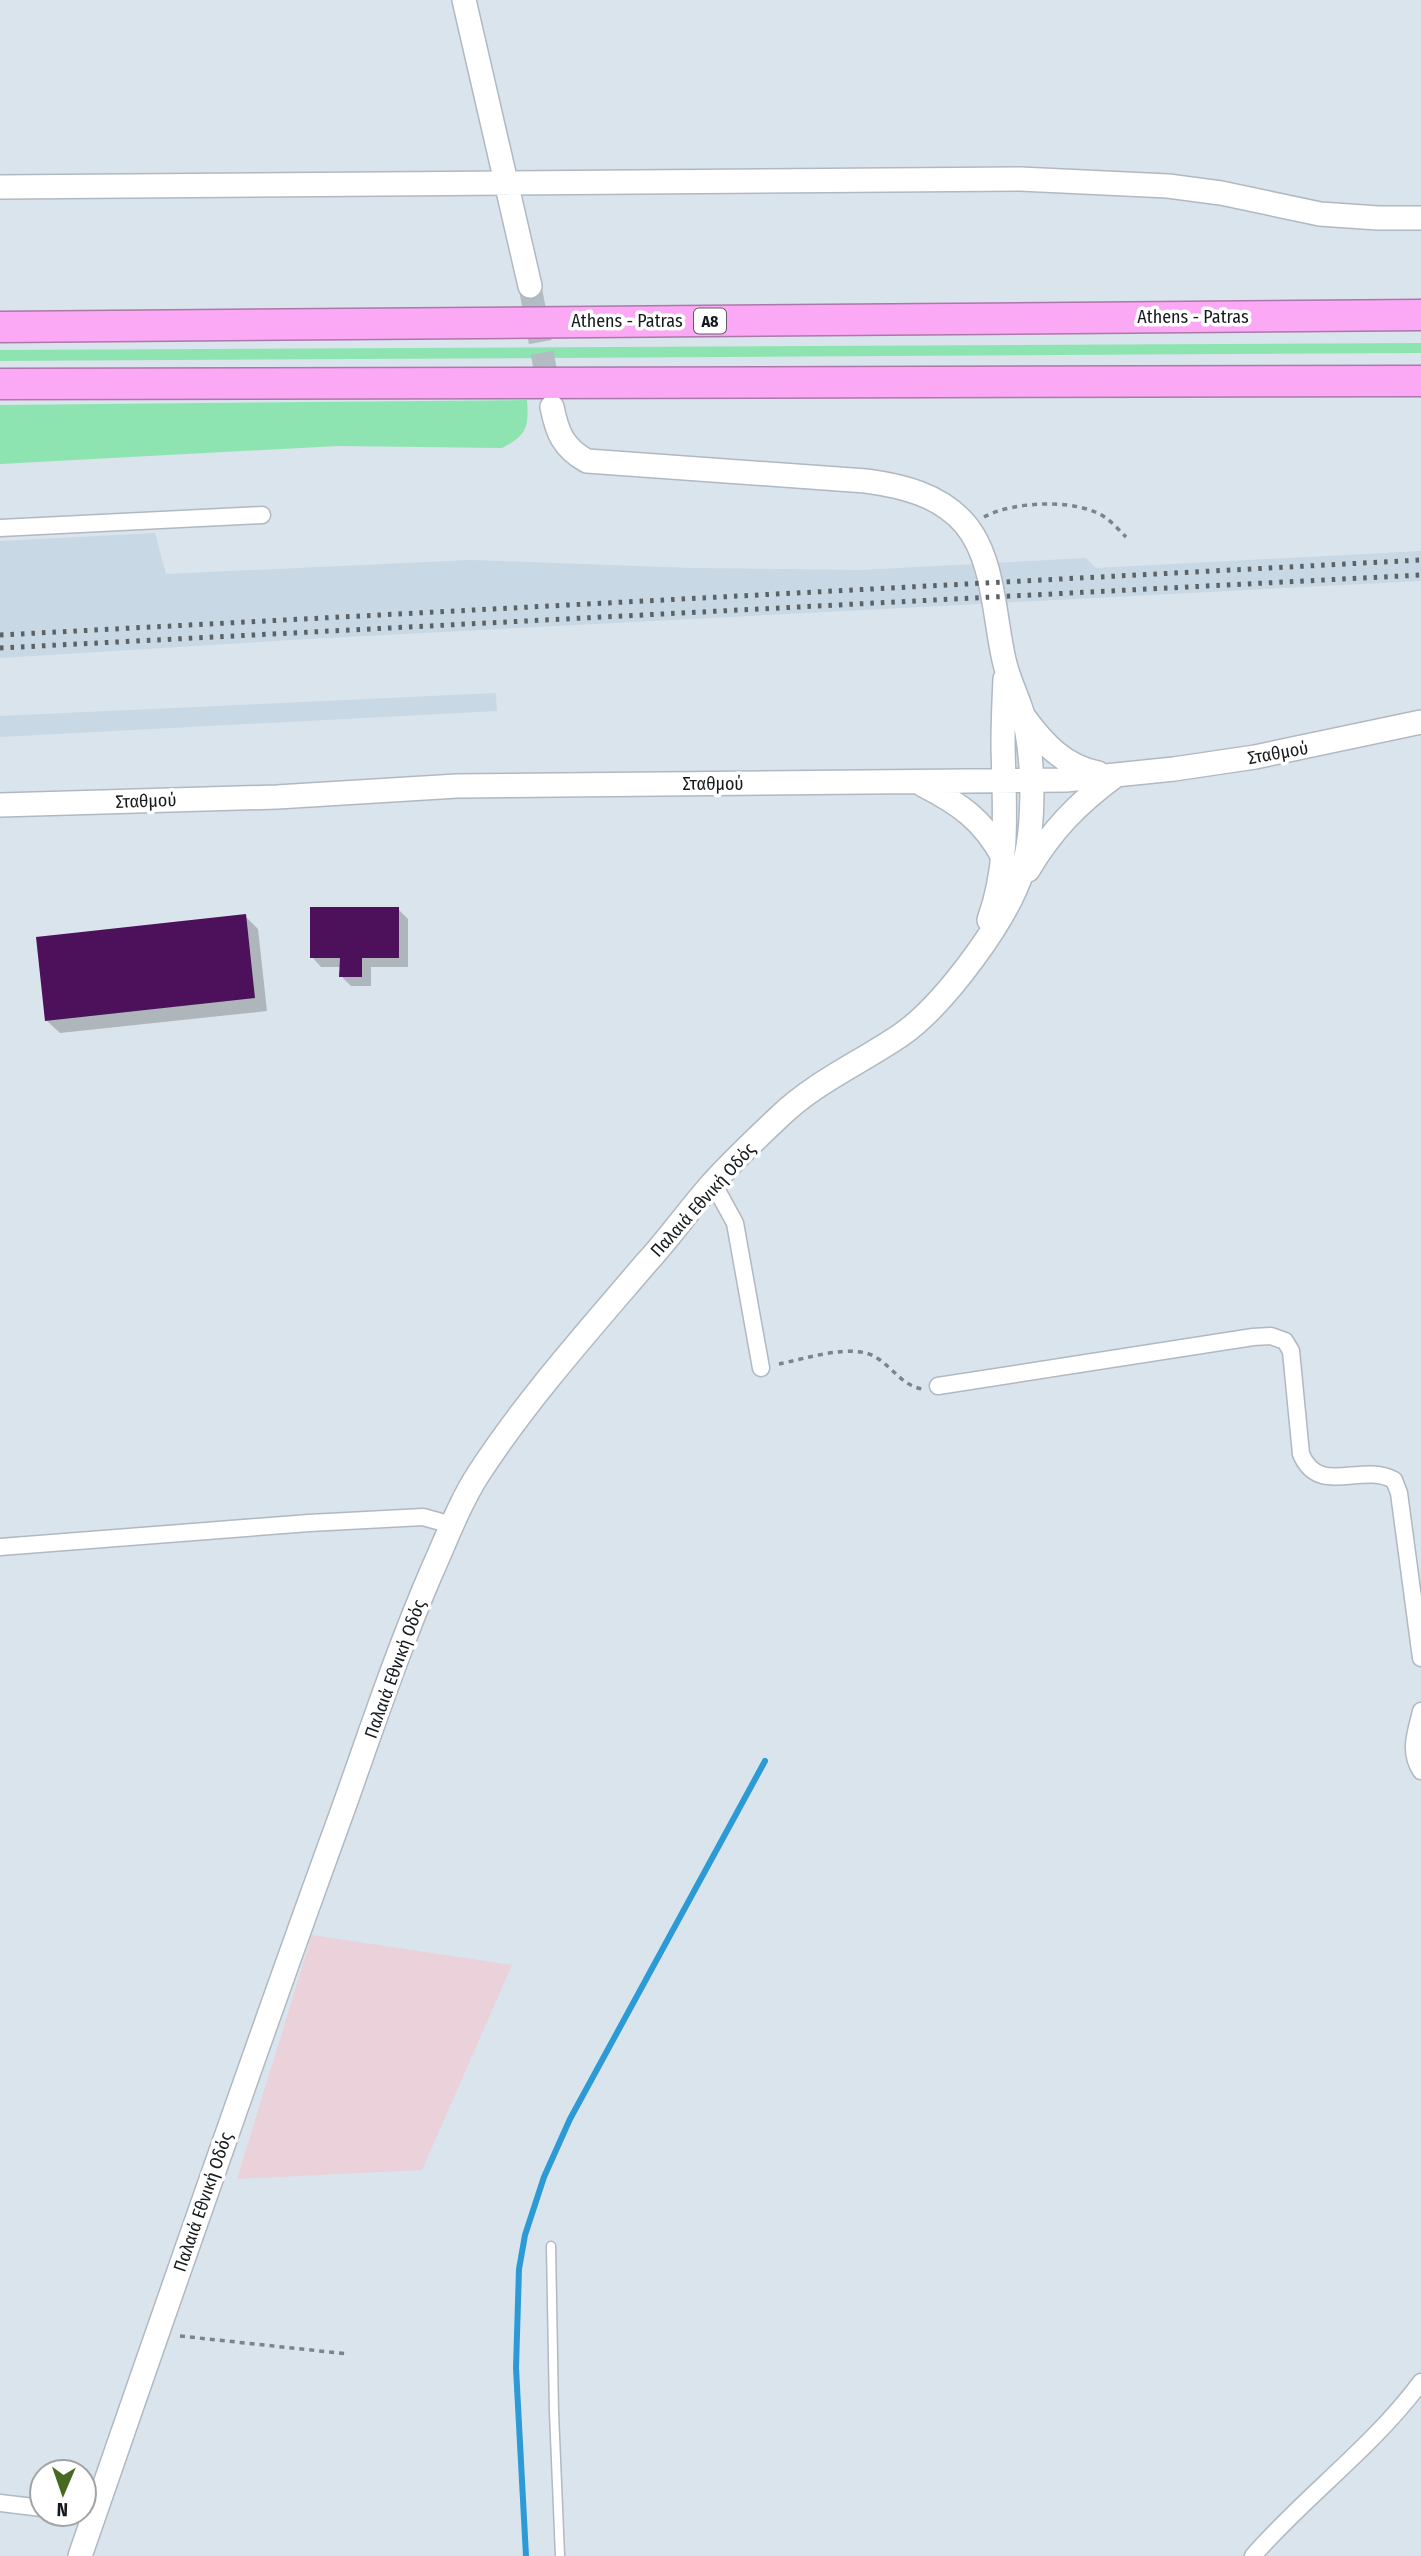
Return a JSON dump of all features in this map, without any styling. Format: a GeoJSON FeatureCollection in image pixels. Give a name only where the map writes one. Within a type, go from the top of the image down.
{"type":"FeatureCollection","features":[{"type":"Feature","properties":{"kind":"highway","name":"Athens - Patras"},"geometry":{"type":"LineString","coordinates":[[0,327],[1421,315]]}},
{"type":"Feature","properties":{"kind":"highway"},"geometry":{"type":"LineString","coordinates":[[0,384],[1421,381]]}},
{"type":"Feature","properties":{"kind":"street"},"geometry":{"type":"LineString","coordinates":[[464,0],[530,286]]}},
{"type":"Feature","properties":{"kind":"street"},"geometry":{"type":"LineString","coordinates":[[0,187],[1020,179],[1168,186],[1221,193],[1320,214],[1421,218]]}},
{"type":"Feature","properties":{"kind":"street"},"geometry":{"type":"LineString","coordinates":[[552,407],[556,429],[565,446],[587,461],[866,481],[895,485],[939,502],[967,526],[979,544],[1006,669],[1023,716],[1049,748],[1066,761],[1084,770],[1115,776]]}},
{"type":"Feature","properties":{"kind":"street"},"geometry":{"type":"LineString","coordinates":[[0,528],[262,516]]}},
{"type":"Feature","properties":{"kind":"street","name":"Παλαιά Εθνική Οδός"},"geometry":{"type":"LineString","coordinates":[[977,951],[992,911],[1003,857],[1006,820],[1003,723],[1006,669]]}},
{"type":"Feature","properties":{"kind":"street","name":"Παλαιά Εθνική Οδός"},"geometry":{"type":"LineString","coordinates":[[98,2481],[157,2334],[264,2027],[417,1607],[452,1525],[477,1476],[574,1347],[713,1183],[786,1109],[827,1079],[907,1031],[957,980],[1004,912],[1017,887],[1028,844],[1030,781],[1023,716]]}},
{"type":"Feature","properties":{"kind":"street","name":"Σταθμού"},"geometry":{"type":"LineString","coordinates":[[0,805],[277,797],[457,786],[1030,781],[1115,776],[1255,757],[1421,722]]}},
{"type":"Feature","properties":{"kind":"street"},"geometry":{"type":"LineString","coordinates":[[1017,887],[1041,848],[1065,817],[1115,776]]}},
{"type":"Feature","properties":{"kind":"street"},"geometry":{"type":"LineString","coordinates":[[917,782],[947,797],[982,824],[993,837],[1003,857]]}},
{"type":"Feature","properties":{"kind":"street"},"geometry":{"type":"LineString","coordinates":[[713,1183],[735,1223],[761,1367]]}},
{"type":"Feature","properties":{"kind":"street"},"geometry":{"type":"LineString","coordinates":[[938,1387],[1253,1337],[1270,1336],[1285,1341],[1291,1351],[1301,1454],[1307,1468],[1320,1475],[1334,1477],[1382,1473],[1394,1480],[1399,1493],[1421,1658]]}},
{"type":"Feature","properties":{"kind":"street"},"geometry":{"type":"LineString","coordinates":[[0,1547],[423,1517],[452,1525]]}},
{"type":"Feature","properties":{"kind":"street"},"geometry":{"type":"LineString","coordinates":[[1421,1711],[1414,1737],[1413,1754],[1421,1771]]}},
{"type":"Feature","properties":{"kind":"street"},"geometry":{"type":"LineString","coordinates":[[1253,2556],[1302,2505],[1379,2433],[1421,2382]]}},
{"type":"Feature","properties":{"kind":"street"},"geometry":{"type":"LineString","coordinates":[[0,2503],[28,2506]]}},
{"type":"Feature","properties":{"kind":"street","name":"Παλαιά Εθνική Οδός"},"geometry":{"type":"LineString","coordinates":[[80,2556],[83,2528]]}},
{"type":"Feature","properties":{"kind":"lane"},"geometry":{"type":"LineString","coordinates":[[551,2246],[560,2556]]}},
{"type":"Feature","properties":{"kind":"path"},"geometry":{"type":"LineString","coordinates":[[967,526],[996,510],[1026,504],[1079,508],[1105,517],[1126,537]]}},
{"type":"Feature","properties":{"kind":"path"},"geometry":{"type":"LineString","coordinates":[[761,1367],[847,1351],[862,1352],[876,1356],[910,1387],[938,1387]]}},
{"type":"Feature","properties":{"kind":"path"},"geometry":{"type":"LineString","coordinates":[[157,2334],[348,2354]]}},
{"type":"Feature","properties":{"kind":"shaded area"},"geometry":{"type":"Polygon","coordinates":[[[155,533],[166,574],[471,560],[691,568],[861,570],[1086,558],[1096,568],[1421,551],[1421,581],[308,639],[0,658],[0,541],[155,533]]]}},
{"type":"Feature","properties":{"kind":"shaded area"},"geometry":{"type":"Polygon","coordinates":[[[496,693],[497,711],[0,737],[0,716],[496,693]]]}},
{"type":"Feature","properties":{"kind":"shaded area"},"geometry":{"type":"Polygon","coordinates":[[[312,1935],[512,1965],[422,2170],[237,2179],[312,1935]]]}},
{"type":"Feature","properties":{"kind":"green space"},"geometry":{"type":"Polygon","coordinates":[[[1421,343],[1421,353],[0,361],[0,350],[1421,343]]]}},
{"type":"Feature","properties":{"kind":"green space"},"geometry":{"type":"Polygon","coordinates":[[[527,400],[525,429],[517,439],[502,448],[338,446],[0,464],[0,405],[527,400]]]}},
{"type":"Feature","properties":{"kind":"building"},"geometry":{"type":"Polygon","coordinates":[[[310,907],[399,907],[399,958],[362,958],[362,977],[339,977],[340,958],[310,958],[310,907]]]}},
{"type":"Feature","properties":{"kind":"building"},"geometry":{"type":"Polygon","coordinates":[[[246,914],[255,998],[45,1021],[36,937],[246,914]]]}},
{"type":"Feature","properties":{"kind":"waterway"},"geometry":{"type":"LineString","coordinates":[[526,2556],[516,2368],[519,2269],[525,2235],[544,2177],[570,2119],[765,1761]]}},
{"type":"Feature","properties":{"kind":"tunnel"},"geometry":{"type":"LineString","coordinates":[[530,286],[550,396]]}},
{"type":"Feature","properties":{"kind":"railway"},"geometry":{"type":"LineString","coordinates":[[0,635],[1421,560]]}},
{"type":"Feature","properties":{"kind":"railway"},"geometry":{"type":"LineString","coordinates":[[0,648],[1421,575]]}}]}
